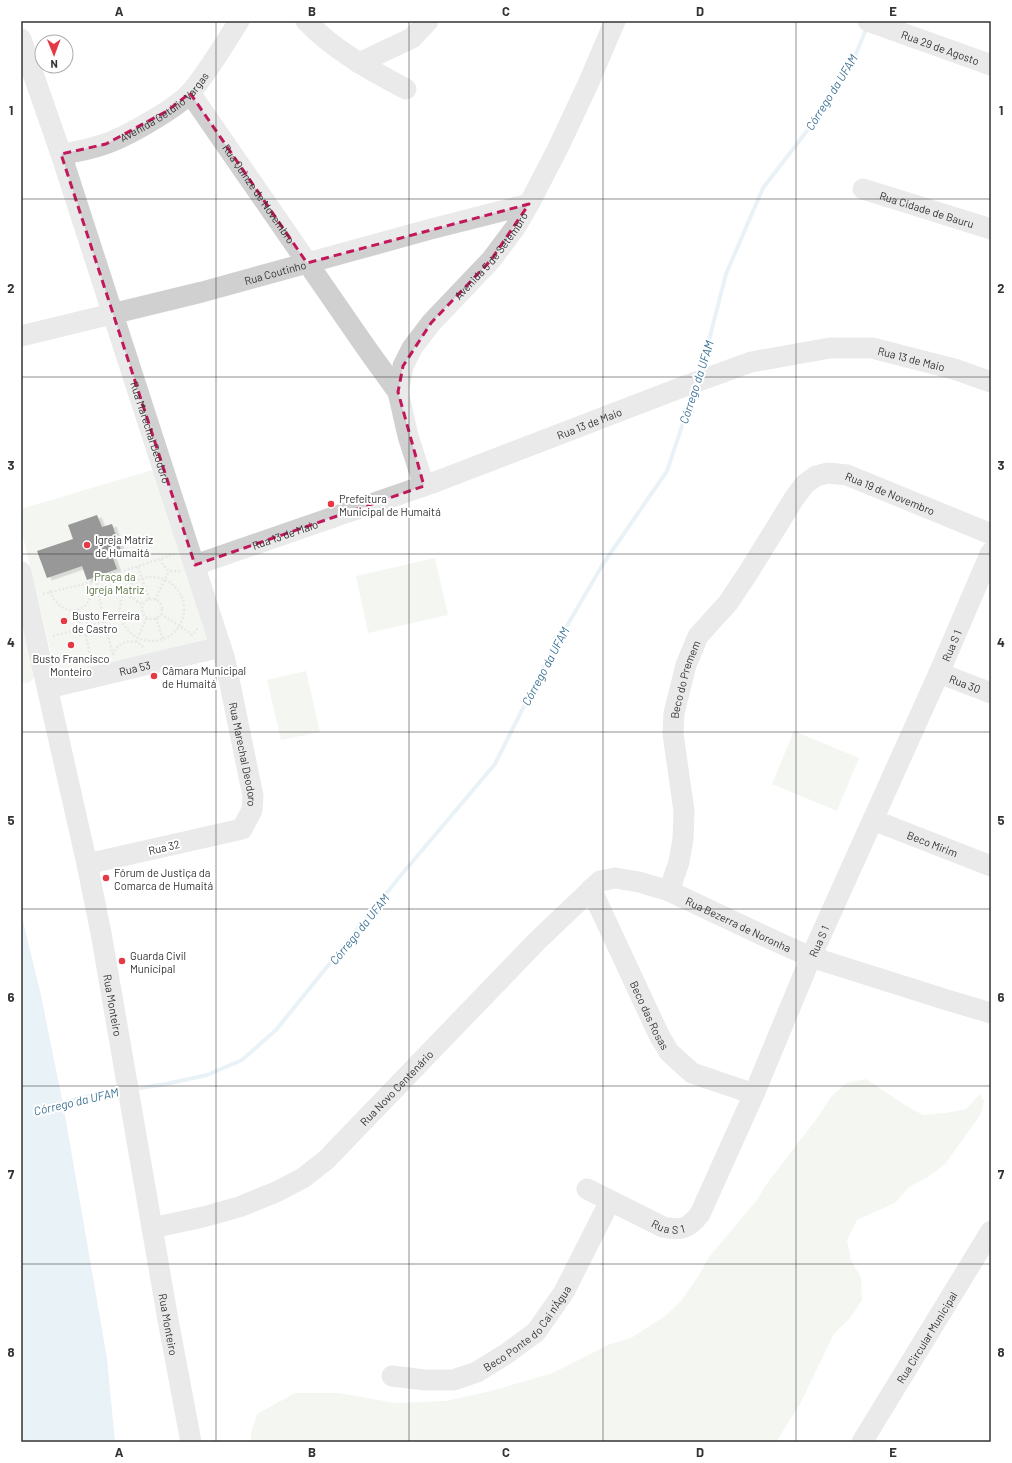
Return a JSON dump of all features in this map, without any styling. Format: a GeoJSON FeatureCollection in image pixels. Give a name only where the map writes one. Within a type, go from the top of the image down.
{"type":"FeatureCollection","features":[{"type":"Feature","properties":{"kind":"street","name":"Avenida Getúlio Vargas"},"geometry":{"type":"LineString","coordinates":[[61,154],[82,151],[106,144],[167,111],[190,93],[214,60],[239,21]]}},
{"type":"Feature","properties":{"kind":"street"},"geometry":{"type":"LineString","coordinates":[[306,21],[326,40],[359,63],[406,89]]}},
{"type":"Feature","properties":{"kind":"street"},"geometry":{"type":"LineString","coordinates":[[359,63],[412,38],[428,21]]}},
{"type":"Feature","properties":{"kind":"street","name":"Avenida 5 de Setembro"},"geometry":{"type":"LineString","coordinates":[[424,486],[408,436],[398,392],[403,366],[412,348],[431,323],[491,260],[515,228],[529,204],[588,84],[615,21]]}},
{"type":"Feature","properties":{"kind":"street","name":"Rua 29 de Agosto"},"geometry":{"type":"LineString","coordinates":[[868,21],[991,65]]}},
{"type":"Feature","properties":{"kind":"street","name":"Rua Marechal Deodoro"},"geometry":{"type":"LineString","coordinates":[[21,39],[61,154],[225,660],[253,796],[252,810],[242,829]]}},
{"type":"Feature","properties":{"kind":"street","name":"Rua Quinze de Novembro"},"geometry":{"type":"LineString","coordinates":[[190,93],[398,392]]}},
{"type":"Feature","properties":{"kind":"street","name":"Rua Cidade de Bauru"},"geometry":{"type":"LineString","coordinates":[[863,189],[991,229]]}},
{"type":"Feature","properties":{"kind":"street","name":"Rua Coutinho"},"geometry":{"type":"LineString","coordinates":[[21,336],[202,292],[431,229],[529,204]]}},
{"type":"Feature","properties":{"kind":"street","name":"Rua 13 de Maio"},"geometry":{"type":"LineString","coordinates":[[192,557],[424,486],[751,362],[830,348],[872,348],[954,370],[991,382]]}},
{"type":"Feature","properties":{"kind":"street","name":"Rua 19 de Novembro"},"geometry":{"type":"LineString","coordinates":[[795,497],[805,484],[816,476],[828,473],[847,475],[991,534]]}},
{"type":"Feature","properties":{"kind":"street","name":"Beco do Premem"},"geometry":{"type":"LineString","coordinates":[[669,891],[679,862],[683,839],[684,811],[673,734],[674,713],[686,665],[698,636],[728,603],[795,497]]}},
{"type":"Feature","properties":{"kind":"street","name":"Rua S 1"},"geometry":{"type":"LineString","coordinates":[[587,1190],[663,1227],[674,1230],[684,1228],[693,1223],[700,1214],[754,1094],[811,957],[874,820],[991,552]]}},
{"type":"Feature","properties":{"kind":"street","name":"Rua Monteiro"},"geometry":{"type":"LineString","coordinates":[[21,572],[87,864],[191,1442]]}},
{"type":"Feature","properties":{"kind":"street","name":"Rua 53"},"geometry":{"type":"LineString","coordinates":[[48,688],[221,647]]}},
{"type":"Feature","properties":{"kind":"street","name":"Rua 30"},"geometry":{"type":"LineString","coordinates":[[939,673],[991,693]]}},
{"type":"Feature","properties":{"kind":"street","name":"Beco Mirim"},"geometry":{"type":"LineString","coordinates":[[874,820],[991,866]]}},
{"type":"Feature","properties":{"kind":"street","name":"Rua 32"},"geometry":{"type":"LineString","coordinates":[[87,864],[242,829]]}},
{"type":"Feature","properties":{"kind":"street","name":"Rua Bezerra de Noronha"},"geometry":{"type":"LineString","coordinates":[[595,885],[614,878],[639,882],[669,891],[811,957],[991,1013]]}},
{"type":"Feature","properties":{"kind":"street","name":"Beco das Rosas"},"geometry":{"type":"LineString","coordinates":[[595,885],[659,1035],[669,1052],[692,1073],[754,1094]]}},
{"type":"Feature","properties":{"kind":"street","name":"Rua Novo Centenário"},"geometry":{"type":"LineString","coordinates":[[152,1228],[203,1217],[239,1206],[276,1192],[304,1178],[320,1165],[537,941],[595,885]]}},
{"type":"Feature","properties":{"kind":"street","name":"Beco Ponte do Cai n'Água"},"geometry":{"type":"LineString","coordinates":[[392,1376],[425,1380],[453,1380],[477,1372],[506,1354],[536,1332],[564,1292],[610,1201]]}},
{"type":"Feature","properties":{"kind":"street","name":"Rua Circular Municipal"},"geometry":{"type":"LineString","coordinates":[[862,1442],[991,1231]]}},
{"type":"Feature","properties":{"kind":"path"},"geometry":{"type":"LineString","coordinates":[[27,599],[50,591],[88,582],[117,572],[192,557]]}},
{"type":"Feature","properties":{"kind":"path"},"geometry":{"type":"LineString","coordinates":[[138,567],[149,599]]}},
{"type":"Feature","properties":{"kind":"path"},"geometry":{"type":"LineString","coordinates":[[156,600],[169,571]]}},
{"type":"Feature","properties":{"kind":"path"},"geometry":{"type":"LineString","coordinates":[[100,594],[111,593],[116,588],[118,584],[117,572]]}},
{"type":"Feature","properties":{"kind":"path"},"geometry":{"type":"LineString","coordinates":[[153,576],[165,579],[176,588],[180,594],[182,601],[182,616],[179,625],[173,633],[163,639],[149,640],[138,637],[127,628],[122,617],[120,605],[124,593],[132,583],[142,578],[153,576]]}},
{"type":"Feature","properties":{"kind":"path"},"geometry":{"type":"LineString","coordinates":[[96,579],[104,621],[117,671]]}},
{"type":"Feature","properties":{"kind":"path"},"geometry":{"type":"LineString","coordinates":[[50,591],[58,606],[67,610],[78,609],[85,606],[90,600],[92,586],[88,582]]}},
{"type":"Feature","properties":{"kind":"path"},"geometry":{"type":"LineString","coordinates":[[116,588],[143,605]]}},
{"type":"Feature","properties":{"kind":"path"},"geometry":{"type":"LineString","coordinates":[[149,599],[156,600],[161,604],[161,614],[156,618],[152,619],[143,613],[143,605],[149,599]]}},
{"type":"Feature","properties":{"kind":"path"},"geometry":{"type":"LineString","coordinates":[[78,609],[81,621]]}},
{"type":"Feature","properties":{"kind":"path"},"geometry":{"type":"LineString","coordinates":[[161,614],[192,634]]}},
{"type":"Feature","properties":{"kind":"path"},"geometry":{"type":"LineString","coordinates":[[136,642],[147,617]]}},
{"type":"Feature","properties":{"kind":"path"},"geometry":{"type":"LineString","coordinates":[[156,618],[163,639],[167,660]]}},
{"type":"Feature","properties":{"kind":"path"},"geometry":{"type":"LineString","coordinates":[[81,621],[85,621],[90,625]]}},
{"type":"Feature","properties":{"kind":"path"},"geometry":{"type":"LineString","coordinates":[[76,630],[76,625],[81,621]]}},
{"type":"Feature","properties":{"kind":"path"},"geometry":{"type":"LineString","coordinates":[[90,625],[104,621]]}},
{"type":"Feature","properties":{"kind":"path"},"geometry":{"type":"LineString","coordinates":[[90,625],[89,632],[86,635],[95,676]]}},
{"type":"Feature","properties":{"kind":"path"},"geometry":{"type":"LineString","coordinates":[[37,641],[76,630]]}},
{"type":"Feature","properties":{"kind":"path"},"geometry":{"type":"LineString","coordinates":[[76,630],[81,634],[86,635]]}},
{"type":"Feature","properties":{"kind":"highlighted area"},"geometry":{"type":"Polygon","coordinates":[[[190,93],[307,263],[529,204],[491,260],[431,323],[403,366],[398,392],[424,486],[195,565],[61,154],[106,144],[167,111],[190,93]]]}},
{"type":"Feature","properties":{"kind":"green space","name":"Praça da Igreja Matriz"},"geometry":{"type":"Polygon","coordinates":[[[159,468],[215,641],[57,678],[21,528],[21,509],[159,468]]]}},
{"type":"Feature","properties":{"kind":"green space"},"geometry":{"type":"Polygon","coordinates":[[[435,558],[448,615],[368,633],[356,576],[435,558]]]}},
{"type":"Feature","properties":{"kind":"green space"},"geometry":{"type":"Polygon","coordinates":[[[21,608],[35,675],[28,683],[21,681],[21,608]]]}},
{"type":"Feature","properties":{"kind":"green space"},"geometry":{"type":"Polygon","coordinates":[[[306,671],[320,732],[281,740],[267,680],[306,671]]]}},
{"type":"Feature","properties":{"kind":"green space"},"geometry":{"type":"Polygon","coordinates":[[[794,731],[859,758],[837,811],[772,784],[794,731]]]}},
{"type":"Feature","properties":{"kind":"green space"},"geometry":{"type":"Polygon","coordinates":[[[866,1079],[923,1115],[966,1109],[980,1094],[984,1101],[981,1114],[945,1164],[928,1177],[909,1187],[895,1203],[857,1220],[847,1240],[851,1260],[861,1278],[862,1300],[850,1318],[834,1334],[800,1404],[776,1442],[251,1442],[251,1433],[257,1414],[295,1393],[338,1393],[396,1403],[446,1401],[491,1391],[553,1373],[610,1344],[631,1338],[665,1316],[681,1301],[699,1275],[709,1257],[757,1200],[768,1182],[818,1117],[830,1098],[846,1083],[866,1079]]]}},
{"type":"Feature","properties":{"kind":"water"},"geometry":{"type":"Polygon","coordinates":[[[21,913],[41,995],[63,1104],[107,1358],[115,1442],[21,1442],[21,913]]]}},
{"type":"Feature","properties":{"kind":"building","name":"Igreja Matriz de Humaitá"},"geometry":{"type":"Polygon","coordinates":[[[97,515],[102,527],[112,524],[122,553],[112,556],[117,569],[87,580],[82,566],[47,578],[37,551],[73,539],[68,525],[97,515]]]}},
{"type":"Feature","properties":{"kind":"waterway","name":"Córrego da UFAM"},"geometry":{"type":"LineString","coordinates":[[699,374],[726,274],[763,188],[810,127],[856,54],[867,27]]}},
{"type":"Feature","properties":{"kind":"waterway","name":"Córrego da UFAM"},"geometry":{"type":"LineString","coordinates":[[133,1089],[166,1084],[207,1075],[242,1060],[276,1030],[402,874],[495,764],[547,660],[603,564],[667,471],[694,390]]}},
{"type":"Feature","properties":{"kind":"waterway","name":"Córrego da UFAM"},"geometry":{"type":"LineString","coordinates":[[59,1104],[99,1093],[123,1090]]}},
{"type":"Feature","properties":{"kind":"place","name":"Prefeitura Municipal de Humaitá"},"geometry":{"type":"Point","coordinates":[331,504]}},
{"type":"Feature","properties":{"kind":"place","name":"Igreja Matriz de Humaitá"},"geometry":{"type":"Point","coordinates":[87,545]}},
{"type":"Feature","properties":{"kind":"place","name":"Busto Ferreira de Castro"},"geometry":{"type":"Point","coordinates":[64,621]}},
{"type":"Feature","properties":{"kind":"place","name":"Busto Francisco Monteiro"},"geometry":{"type":"Point","coordinates":[71,645]}},
{"type":"Feature","properties":{"kind":"place","name":"Câmara Municipal de Humaitá"},"geometry":{"type":"Point","coordinates":[154,676]}},
{"type":"Feature","properties":{"kind":"place","name":"Fórum de Justiça da Comarca de Humaitá"},"geometry":{"type":"Point","coordinates":[106,878]}},
{"type":"Feature","properties":{"kind":"place","name":"Guarda Civil Municipal"},"geometry":{"type":"Point","coordinates":[122,961]}}]}
